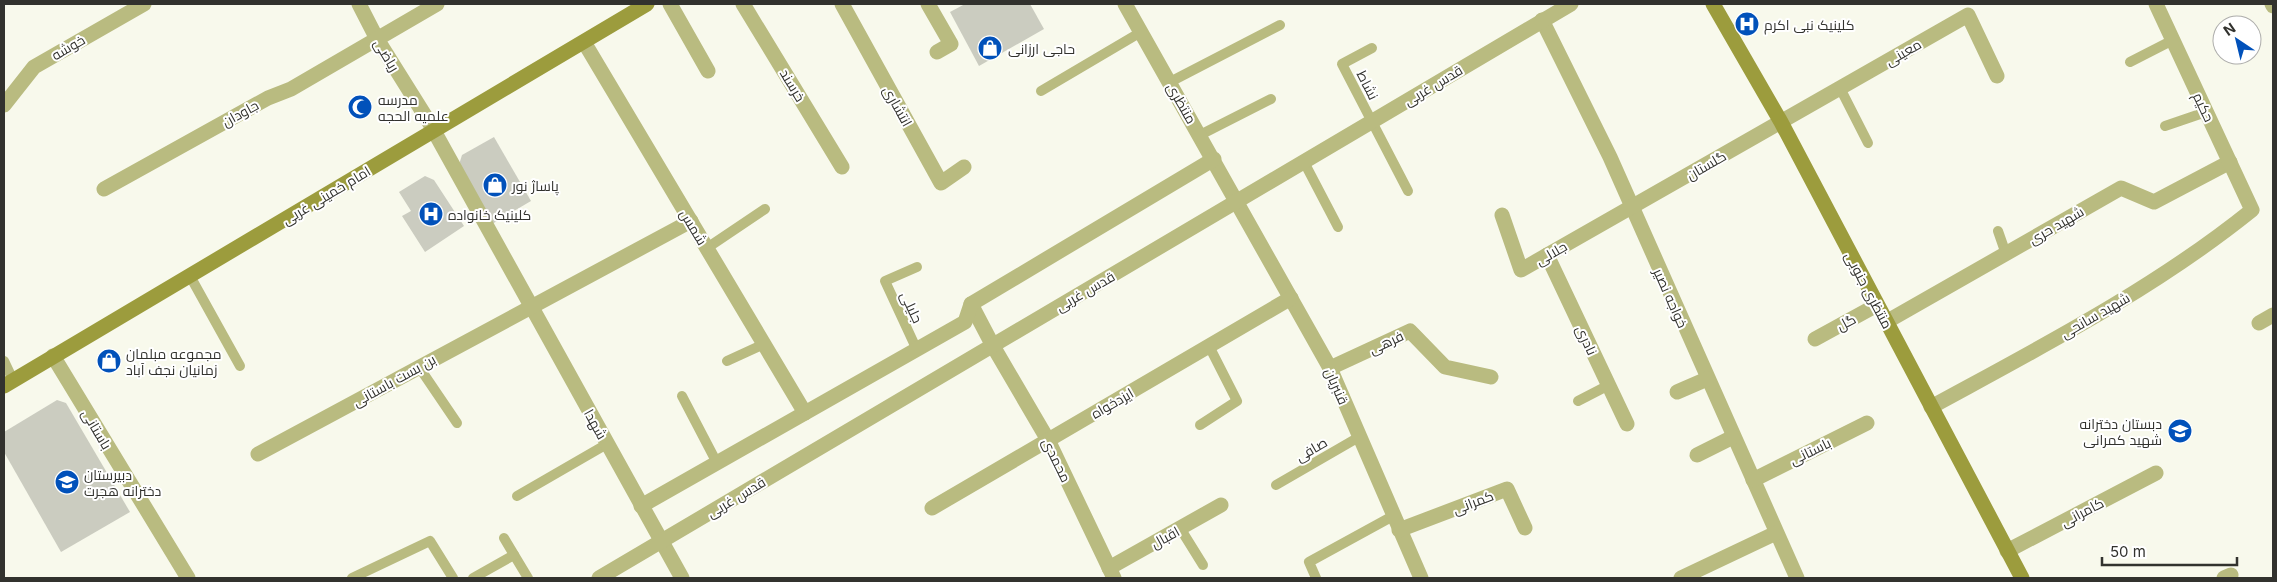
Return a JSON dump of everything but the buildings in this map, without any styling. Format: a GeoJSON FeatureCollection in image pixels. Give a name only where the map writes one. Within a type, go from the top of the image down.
{"type":"FeatureCollection","features":[{"type":"Feature","properties":{"kind":"main road","name":"امام خمینی غربی"},"geometry":{"type":"LineString","coordinates":[[9,383],[647,4]]}},
{"type":"Feature","properties":{"kind":"main road","name":"منتظری جنوبی"},"geometry":{"type":"LineString","coordinates":[[1713,4],[1781,122],[2022,578]]}},
{"type":"Feature","properties":{"kind":"street","name":"خوشه"},"geometry":{"type":"LineString","coordinates":[[4,105],[34,67],[144,4]]}},
{"type":"Feature","properties":{"kind":"street","name":"ریاضی"},"geometry":{"type":"LineString","coordinates":[[359,4],[377,39],[433,131]]}},
{"type":"Feature","properties":{"kind":"street","name":"جاودان"},"geometry":{"type":"LineString","coordinates":[[104,189],[268,98],[292,89],[437,4]]}},
{"type":"Feature","properties":{"kind":"street"},"geometry":{"type":"LineString","coordinates":[[670,4],[708,71]]}},
{"type":"Feature","properties":{"kind":"street","name":"خرسند"},"geometry":{"type":"LineString","coordinates":[[743,4],[842,166]]}},
{"type":"Feature","properties":{"kind":"street","name":"انتشاری"},"geometry":{"type":"LineString","coordinates":[[842,4],[941,183],[964,167]]}},
{"type":"Feature","properties":{"kind":"street","name":"منتظری"},"geometry":{"type":"LineString","coordinates":[[1125,4],[1238,202]]}},
{"type":"Feature","properties":{"kind":"street","name":"قدس غربی"},"geometry":{"type":"LineString","coordinates":[[599,578],[1571,4]]}},
{"type":"Feature","properties":{"kind":"street","name":"حکیم"},"geometry":{"type":"LineString","coordinates":[[2156,4],[2252,210]]}},
{"type":"Feature","properties":{"kind":"street"},"geometry":{"type":"LineString","coordinates":[[933,5],[951,44],[937,52]]}},
{"type":"Feature","properties":{"kind":"street","name":"معینی"},"geometry":{"type":"LineString","coordinates":[[1781,122],[1968,10],[1997,76]]}},
{"type":"Feature","properties":{"kind":"street","name":"خواجه نصیر"},"geometry":{"type":"LineString","coordinates":[[1542,20],[1610,158],[1797,578]]}},
{"type":"Feature","properties":{"kind":"street","name":"شمس"},"geometry":{"type":"LineString","coordinates":[[584,42],[805,413]]}},
{"type":"Feature","properties":{"kind":"street","name":"گلستان"},"geometry":{"type":"LineString","coordinates":[[1632,207],[1781,122]]}},
{"type":"Feature","properties":{"kind":"street","name":"شهدا"},"geometry":{"type":"LineString","coordinates":[[433,131],[682,578]]}},
{"type":"Feature","properties":{"kind":"street"},"geometry":{"type":"LineString","coordinates":[[641,506],[965,322],[971,304],[1214,159]]}},
{"type":"Feature","properties":{"kind":"street","name":"شهید حری"},"geometry":{"type":"LineString","coordinates":[[1886,322],[2121,188],[2154,202],[2230,162]]}},
{"type":"Feature","properties":{"kind":"street","name":"قنبریان"},"geometry":{"type":"LineString","coordinates":[[1238,202],[1330,368],[1421,578]]}},
{"type":"Feature","properties":{"kind":"street","name":"جلالی"},"geometry":{"type":"LineString","coordinates":[[1502,215],[1521,270],[1632,207]]}},
{"type":"Feature","properties":{"kind":"street","name":"شهید سانحی"},"geometry":{"type":"LineString","coordinates":[[1930,407],[2018,360],[2138,290],[2213,242],[2252,210]]}},
{"type":"Feature","properties":{"kind":"street"},"geometry":{"type":"LineString","coordinates":[[530,306],[690,221]]}},
{"type":"Feature","properties":{"kind":"street","name":"نادری"},"geometry":{"type":"LineString","coordinates":[[1547,255],[1627,424]]}},
{"type":"Feature","properties":{"kind":"street","name":"ایزدخواه"},"geometry":{"type":"LineString","coordinates":[[932,508],[1291,298]]}},
{"type":"Feature","properties":{"kind":"street","name":"محمدی"},"geometry":{"type":"LineString","coordinates":[[971,304],[993,346],[1048,440],[1111,573]]}},
{"type":"Feature","properties":{"kind":"street","name":"گل"},"geometry":{"type":"LineString","coordinates":[[1815,338],[1877,305]]}},
{"type":"Feature","properties":{"kind":"street","name":"بن بست باستانی"},"geometry":{"type":"LineString","coordinates":[[258,454],[530,306]]}},
{"type":"Feature","properties":{"kind":"street"},"geometry":{"type":"LineString","coordinates":[[2259,323],[2273,315]]}},
{"type":"Feature","properties":{"kind":"street","name":"فرهی"},"geometry":{"type":"LineString","coordinates":[[1330,368],[1410,331],[1445,367],[1491,377]]}},
{"type":"Feature","properties":{"kind":"street","name":"باستانی"},"geometry":{"type":"LineString","coordinates":[[54,356],[186,578]]}},
{"type":"Feature","properties":{"kind":"street"},"geometry":{"type":"LineString","coordinates":[[1677,392],[1707,379]]}},
{"type":"Feature","properties":{"kind":"street","name":"باستانی"},"geometry":{"type":"LineString","coordinates":[[1753,480],[1867,423]]}},
{"type":"Feature","properties":{"kind":"street"},"geometry":{"type":"LineString","coordinates":[[1697,455],[1733,437]]}},
{"type":"Feature","properties":{"kind":"street","name":"کامرانی"},"geometry":{"type":"LineString","coordinates":[[2007,551],[2156,473]]}},
{"type":"Feature","properties":{"kind":"street","name":"کمرانی"},"geometry":{"type":"LineString","coordinates":[[1396,523],[1507,489],[1525,528]]}},
{"type":"Feature","properties":{"kind":"street","name":"اقبال"},"geometry":{"type":"LineString","coordinates":[[1111,573],[1180,528],[1221,505]]}},
{"type":"Feature","properties":{"kind":"street"},"geometry":{"type":"LineString","coordinates":[[1681,578],[1776,532]]}},
{"type":"Feature","properties":{"kind":"lane"},"geometry":{"type":"LineString","coordinates":[[1170,82],[1280,25]]}},
{"type":"Feature","properties":{"kind":"lane"},"geometry":{"type":"LineString","coordinates":[[1041,91],[1142,32]]}},
{"type":"Feature","properties":{"kind":"lane"},"geometry":{"type":"LineString","coordinates":[[2130,62],[2173,40]]}},
{"type":"Feature","properties":{"kind":"lane","name":"نشاط"},"geometry":{"type":"LineString","coordinates":[[1372,48],[1342,64],[1372,122]]}},
{"type":"Feature","properties":{"kind":"lane"},"geometry":{"type":"LineString","coordinates":[[1840,88],[1868,143]]}},
{"type":"Feature","properties":{"kind":"lane"},"geometry":{"type":"LineString","coordinates":[[1200,136],[1271,99]]}},
{"type":"Feature","properties":{"kind":"lane"},"geometry":{"type":"LineString","coordinates":[[2165,126],[2206,112]]}},
{"type":"Feature","properties":{"kind":"lane"},"geometry":{"type":"LineString","coordinates":[[1372,122],[1408,191]]}},
{"type":"Feature","properties":{"kind":"lane"},"geometry":{"type":"LineString","coordinates":[[1304,162],[1338,227]]}},
{"type":"Feature","properties":{"kind":"lane"},"geometry":{"type":"LineString","coordinates":[[707,248],[766,209]]}},
{"type":"Feature","properties":{"kind":"lane"},"geometry":{"type":"LineString","coordinates":[[1998,232],[2006,254]]}},
{"type":"Feature","properties":{"kind":"lane","name":"جلیلی"},"geometry":{"type":"LineString","coordinates":[[917,267],[885,281],[917,350]]}},
{"type":"Feature","properties":{"kind":"lane"},"geometry":{"type":"LineString","coordinates":[[190,276],[240,366]]}},
{"type":"Feature","properties":{"kind":"lane"},"geometry":{"type":"LineString","coordinates":[[727,361],[764,344]]}},
{"type":"Feature","properties":{"kind":"lane"},"geometry":{"type":"LineString","coordinates":[[1200,425],[1237,401],[1209,346]]}},
{"type":"Feature","properties":{"kind":"lane"},"geometry":{"type":"LineString","coordinates":[[4,361],[9,383]]}},
{"type":"Feature","properties":{"kind":"lane"},"geometry":{"type":"LineString","coordinates":[[419,367],[457,423]]}},
{"type":"Feature","properties":{"kind":"lane"},"geometry":{"type":"LineString","coordinates":[[1578,400],[1609,385]]}},
{"type":"Feature","properties":{"kind":"lane"},"geometry":{"type":"LineString","coordinates":[[682,396],[717,463]]}},
{"type":"Feature","properties":{"kind":"lane","name":"صافی"},"geometry":{"type":"LineString","coordinates":[[1276,485],[1359,437]]}},
{"type":"Feature","properties":{"kind":"lane"},"geometry":{"type":"LineString","coordinates":[[517,496],[607,444]]}},
{"type":"Feature","properties":{"kind":"lane"},"geometry":{"type":"LineString","coordinates":[[1316,578],[1309,562],[1396,523]]}},
{"type":"Feature","properties":{"kind":"lane"},"geometry":{"type":"LineString","coordinates":[[1180,528],[1203,565]]}},
{"type":"Feature","properties":{"kind":"lane"},"geometry":{"type":"LineString","coordinates":[[504,538],[528,578]]}},
{"type":"Feature","properties":{"kind":"lane"},"geometry":{"type":"LineString","coordinates":[[352,578],[430,541],[453,578]]}},
{"type":"Feature","properties":{"kind":"lane"},"geometry":{"type":"LineString","coordinates":[[474,578],[514,555]]}},
{"type":"Feature","properties":{"kind":"place","name":"کلینیک نبی اکرم"},"geometry":{"type":"Point","coordinates":[1747,24]}},
{"type":"Feature","properties":{"kind":"place","name":"حاجی ارزانی"},"geometry":{"type":"Point","coordinates":[990,48]}},
{"type":"Feature","properties":{"kind":"place","name":"مدرسه علمیه الحجه"},"geometry":{"type":"Point","coordinates":[360,107]}},
{"type":"Feature","properties":{"kind":"place","name":"پاساژ نور"},"geometry":{"type":"Point","coordinates":[495,185]}},
{"type":"Feature","properties":{"kind":"place","name":"کلینیک خانواده"},"geometry":{"type":"Point","coordinates":[431,214]}},
{"type":"Feature","properties":{"kind":"place","name":"مجموعه مبلمان زمانیان نجف آباد"},"geometry":{"type":"Point","coordinates":[109,361]}},
{"type":"Feature","properties":{"kind":"place","name":"دبستان دخترانه شهید کمرانی"},"geometry":{"type":"Point","coordinates":[2180,431]}},
{"type":"Feature","properties":{"kind":"place","name":"دبیرستان دخترانه هجرت"},"geometry":{"type":"Point","coordinates":[67,482]}}]}
